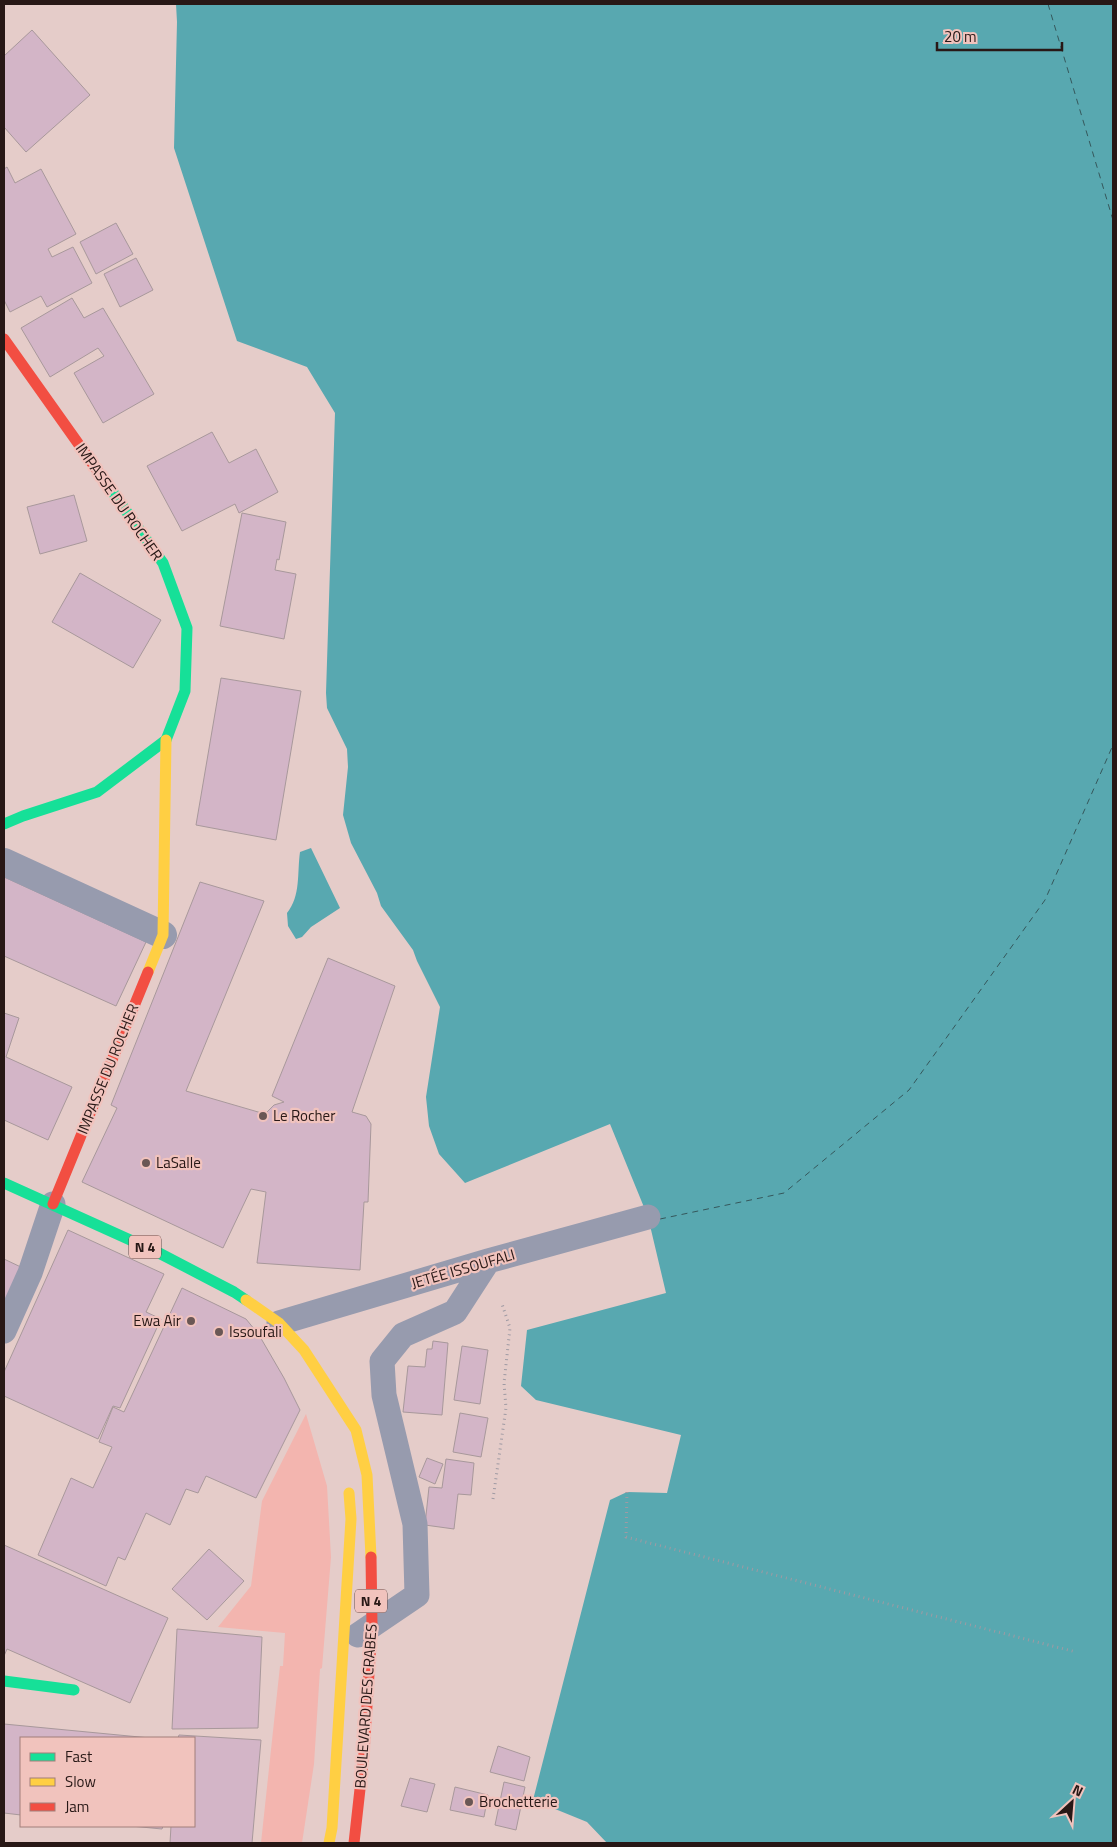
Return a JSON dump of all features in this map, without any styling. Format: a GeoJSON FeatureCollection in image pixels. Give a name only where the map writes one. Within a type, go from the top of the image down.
{"type":"FeatureCollection","features":[{"type":"Feature","properties":{"kind":"main road","name":"IMPASSE DU ROCHER"},"geometry":{"type":"LineString","coordinates":[[4,339],[163,563],[187,628],[185,691],[166,740],[162,935],[53,1204]]}},
{"type":"Feature","properties":{"kind":"main road"},"geometry":{"type":"LineString","coordinates":[[4,824],[97,792],[166,740]]}},
{"type":"Feature","properties":{"kind":"main road","name":"N 4"},"geometry":{"type":"LineString","coordinates":[[4,1183],[159,1253],[234,1292],[279,1323]]}},
{"type":"Feature","properties":{"kind":"main road","name":"BOULEVARD DES CRABES"},"geometry":{"type":"LineString","coordinates":[[279,1323],[304,1350],[356,1430],[367,1475],[370,1517],[372,1626],[364,1753],[354,1843]]}},
{"type":"Feature","properties":{"kind":"main road","name":"BOULEVARD DES CRABES"},"geometry":{"type":"LineString","coordinates":[[317,1371],[332,1414]]}},
{"type":"Feature","properties":{"kind":"main road","name":"BOULEVARD DES CRABES"},"geometry":{"type":"LineString","coordinates":[[328,1843],[332,1828],[351,1519],[348,1485]]}},
{"type":"Feature","properties":{"kind":"main road"},"geometry":{"type":"LineString","coordinates":[[4,1681],[74,1690]]}},
{"type":"Feature","properties":{"kind":"street"},"geometry":{"type":"LineString","coordinates":[[4,862],[162,935]]}},
{"type":"Feature","properties":{"kind":"lane"},"geometry":{"type":"LineString","coordinates":[[4,1331],[30,1273],[53,1204]]}},
{"type":"Feature","properties":{"kind":"lane","name":"JETÉE ISSOUFALI"},"geometry":{"type":"LineString","coordinates":[[279,1323],[488,1261],[648,1218]]}},
{"type":"Feature","properties":{"kind":"lane"},"geometry":{"type":"LineString","coordinates":[[343,1645],[417,1595],[415,1524],[384,1395],[382,1361],[403,1334],[455,1312],[488,1261]]}},
{"type":"Feature","properties":{"kind":"path"},"geometry":{"type":"LineString","coordinates":[[488,1261],[510,1328],[504,1383],[506,1408],[493,1499]]}},
{"type":"Feature","properties":{"kind":"path"},"geometry":{"type":"LineString","coordinates":[[627,1492],[626,1537],[1076,1652]]}},
{"type":"Feature","properties":{"kind":"shaded area"},"geometry":{"type":"Polygon","coordinates":[[[306,1414],[327,1486],[331,1557],[322,1668],[320,1669],[314,1764],[302,1843],[261,1843],[280,1666],[283,1666],[285,1633],[218,1627],[251,1586],[262,1501],[306,1414]]]}},
{"type":"Feature","properties":{"kind":"water"},"geometry":{"type":"Polygon","coordinates":[[[176,4],[1113,4],[1113,1843],[607,1843],[587,1822],[533,1800],[610,1500],[627,1492],[667,1493],[681,1435],[536,1400],[521,1386],[527,1330],[666,1293],[648,1217],[610,1124],[465,1183],[439,1154],[429,1126],[426,1097],[440,1007],[413,950],[381,906],[377,893],[351,843],[343,815],[348,767],[347,749],[327,708],[335,413],[307,367],[237,341],[174,148],[176,4]]]}},
{"type":"Feature","properties":{"kind":"water"},"geometry":{"type":"Polygon","coordinates":[[[311,848],[340,908],[311,927],[302,937],[296,939],[288,926],[287,913],[295,899],[300,852],[311,848]]]}},
{"type":"Feature","properties":{"kind":"building"},"geometry":{"type":"Polygon","coordinates":[[[32,30],[90,95],[26,152],[4,127],[4,56],[32,30]]]}},
{"type":"Feature","properties":{"kind":"building"},"geometry":{"type":"Polygon","coordinates":[[[7,167],[15,183],[41,169],[76,234],[48,249],[52,257],[73,247],[92,283],[47,307],[41,296],[10,312],[4,300],[4,169],[7,167]]]}},
{"type":"Feature","properties":{"kind":"building"},"geometry":{"type":"Polygon","coordinates":[[[116,223],[133,254],[96,274],[80,242],[116,223]]]}},
{"type":"Feature","properties":{"kind":"building"},"geometry":{"type":"Polygon","coordinates":[[[136,258],[153,290],[120,307],[104,274],[136,258]]]}},
{"type":"Feature","properties":{"kind":"building"},"geometry":{"type":"Polygon","coordinates":[[[72,298],[84,318],[103,308],[154,394],[103,423],[74,373],[104,356],[98,348],[50,377],[21,328],[72,298]]]}},
{"type":"Feature","properties":{"kind":"building"},"geometry":{"type":"Polygon","coordinates":[[[212,432],[229,463],[256,449],[278,492],[239,513],[235,504],[182,531],[147,466],[212,432]]]}},
{"type":"Feature","properties":{"kind":"building"},"geometry":{"type":"Polygon","coordinates":[[[74,495],[87,541],[40,554],[27,507],[74,495]]]}},
{"type":"Feature","properties":{"kind":"building"},"geometry":{"type":"Polygon","coordinates":[[[242,513],[286,522],[279,560],[277,559],[275,570],[296,574],[284,639],[220,626],[242,513]]]}},
{"type":"Feature","properties":{"kind":"building"},"geometry":{"type":"Polygon","coordinates":[[[80,573],[161,620],[133,668],[52,622],[80,573]]]}},
{"type":"Feature","properties":{"kind":"building"},"geometry":{"type":"Polygon","coordinates":[[[221,678],[301,691],[276,840],[196,825],[221,678]]]}},
{"type":"Feature","properties":{"kind":"building"},"geometry":{"type":"Polygon","coordinates":[[[4,877],[146,942],[116,1006],[4,956],[4,877]]]}},
{"type":"Feature","properties":{"kind":"building"},"geometry":{"type":"Polygon","coordinates":[[[200,882],[264,901],[186,1091],[265,1114],[274,1105],[284,1102],[272,1096],[328,958],[395,986],[352,1112],[366,1116],[371,1124],[368,1202],[364,1202],[360,1270],[257,1263],[266,1192],[251,1189],[223,1248],[82,1182],[117,1108],[111,1105],[200,882]]]}},
{"type":"Feature","properties":{"kind":"building"},"geometry":{"type":"Polygon","coordinates":[[[4,1013],[19,1018],[6,1057],[72,1087],[48,1140],[4,1120],[4,1013]]]}},
{"type":"Feature","properties":{"kind":"building"},"geometry":{"type":"Polygon","coordinates":[[[68,1230],[164,1274],[146,1312],[161,1319],[120,1408],[113,1406],[98,1439],[4,1396],[4,1372],[68,1230]]]}},
{"type":"Feature","properties":{"kind":"building"},"geometry":{"type":"Polygon","coordinates":[[[4,1259],[25,1269],[4,1312],[4,1259]]]}},
{"type":"Feature","properties":{"kind":"building"},"geometry":{"type":"Polygon","coordinates":[[[182,1288],[246,1319],[259,1335],[300,1410],[256,1498],[206,1476],[198,1493],[186,1489],[170,1525],[146,1513],[125,1560],[118,1557],[106,1586],[38,1555],[71,1478],[93,1488],[112,1447],[99,1442],[113,1407],[124,1412],[182,1288]]]}},
{"type":"Feature","properties":{"kind":"building"},"geometry":{"type":"Polygon","coordinates":[[[433,1341],[448,1343],[442,1415],[403,1412],[408,1366],[425,1367],[427,1349],[432,1349],[433,1341]]]}},
{"type":"Feature","properties":{"kind":"building"},"geometry":{"type":"Polygon","coordinates":[[[462,1346],[488,1350],[480,1404],[454,1400],[462,1346]]]}},
{"type":"Feature","properties":{"kind":"building"},"geometry":{"type":"Polygon","coordinates":[[[460,1413],[488,1418],[481,1457],[453,1452],[460,1413]]]}},
{"type":"Feature","properties":{"kind":"building"},"geometry":{"type":"Polygon","coordinates":[[[427,1458],[443,1464],[435,1484],[419,1477],[427,1458]]]}},
{"type":"Feature","properties":{"kind":"building"},"geometry":{"type":"Polygon","coordinates":[[[446,1459],[474,1463],[471,1495],[458,1494],[454,1529],[425,1525],[429,1487],[442,1488],[446,1459]]]}},
{"type":"Feature","properties":{"kind":"building"},"geometry":{"type":"Polygon","coordinates":[[[4,1545],[168,1618],[130,1703],[7,1649],[4,1656],[4,1545]]]}},
{"type":"Feature","properties":{"kind":"building"},"geometry":{"type":"Polygon","coordinates":[[[209,1549],[244,1581],[207,1620],[172,1589],[209,1549]]]}},
{"type":"Feature","properties":{"kind":"building"},"geometry":{"type":"Polygon","coordinates":[[[177,1629],[262,1637],[258,1728],[172,1729],[177,1629]]]}},
{"type":"Feature","properties":{"kind":"building"},"geometry":{"type":"Polygon","coordinates":[[[4,1724],[140,1737],[20,1737],[20,1815],[4,1813],[4,1724]]]}},
{"type":"Feature","properties":{"kind":"building"},"geometry":{"type":"Polygon","coordinates":[[[179,1735],[261,1740],[252,1843],[170,1843],[171,1827],[195,1827],[195,1737],[178,1737],[179,1735]]]}},
{"type":"Feature","properties":{"kind":"building"},"geometry":{"type":"Polygon","coordinates":[[[498,1746],[530,1757],[524,1781],[490,1772],[498,1746]]]}},
{"type":"Feature","properties":{"kind":"building"},"geometry":{"type":"Polygon","coordinates":[[[410,1778],[435,1784],[427,1812],[401,1806],[410,1778]]]}},
{"type":"Feature","properties":{"kind":"building"},"geometry":{"type":"Polygon","coordinates":[[[504,1782],[525,1787],[516,1830],[495,1825],[504,1782]]]}},
{"type":"Feature","properties":{"kind":"building"},"geometry":{"type":"Polygon","coordinates":[[[455,1787],[488,1795],[484,1817],[450,1810],[455,1787]]]}},
{"type":"Feature","properties":{"kind":"building"},"geometry":{"type":"Polygon","coordinates":[[[141,1827],[163,1827],[162,1829],[141,1827]]]}},
{"type":"Feature","properties":{"kind":"ferry route"},"geometry":{"type":"LineString","coordinates":[[1048,4],[1113,220]]}},
{"type":"Feature","properties":{"kind":"ferry route"},"geometry":{"type":"LineString","coordinates":[[660,1219],[784,1193],[909,1090],[1045,900],[1113,745]]}},
{"type":"Feature","properties":{"kind":"traffic: fast"},"geometry":{"type":"LineString","coordinates":[[4,824],[97,792],[166,740],[185,691],[187,628],[163,563],[102,477]]}},
{"type":"Feature","properties":{"kind":"traffic: fast"},"geometry":{"type":"LineString","coordinates":[[4,1183],[159,1253],[246,1300]]}},
{"type":"Feature","properties":{"kind":"traffic: fast"},"geometry":{"type":"LineString","coordinates":[[4,1681],[74,1690]]}},
{"type":"Feature","properties":{"kind":"traffic: slow"},"geometry":{"type":"LineString","coordinates":[[148,972],[163,935],[166,740]]}},
{"type":"Feature","properties":{"kind":"traffic: slow"},"geometry":{"type":"LineString","coordinates":[[246,1300],[279,1323],[304,1350],[356,1430],[367,1475],[371,1557]]}},
{"type":"Feature","properties":{"kind":"traffic: slow"},"geometry":{"type":"LineString","coordinates":[[329,1843],[332,1828],[351,1519],[349,1493]]}},
{"type":"Feature","properties":{"kind":"traffic: jam"},"geometry":{"type":"LineString","coordinates":[[4,339],[102,477]]}},
{"type":"Feature","properties":{"kind":"traffic: jam"},"geometry":{"type":"LineString","coordinates":[[53,1204],[148,972]]}},
{"type":"Feature","properties":{"kind":"traffic: jam"},"geometry":{"type":"LineString","coordinates":[[354,1843],[364,1753],[372,1626],[371,1557]]}},
{"type":"Feature","properties":{"kind":"place","name":"Le Rocher"},"geometry":{"type":"Point","coordinates":[263,1116]}},
{"type":"Feature","properties":{"kind":"place","name":"LaSalle"},"geometry":{"type":"Point","coordinates":[146,1163]}},
{"type":"Feature","properties":{"kind":"place","name":"Ewa Air"},"geometry":{"type":"Point","coordinates":[191,1321]}},
{"type":"Feature","properties":{"kind":"place","name":"Issoufali"},"geometry":{"type":"Point","coordinates":[219,1332]}},
{"type":"Feature","properties":{"kind":"place","name":"Brochetterie"},"geometry":{"type":"Point","coordinates":[469,1802]}}]}
